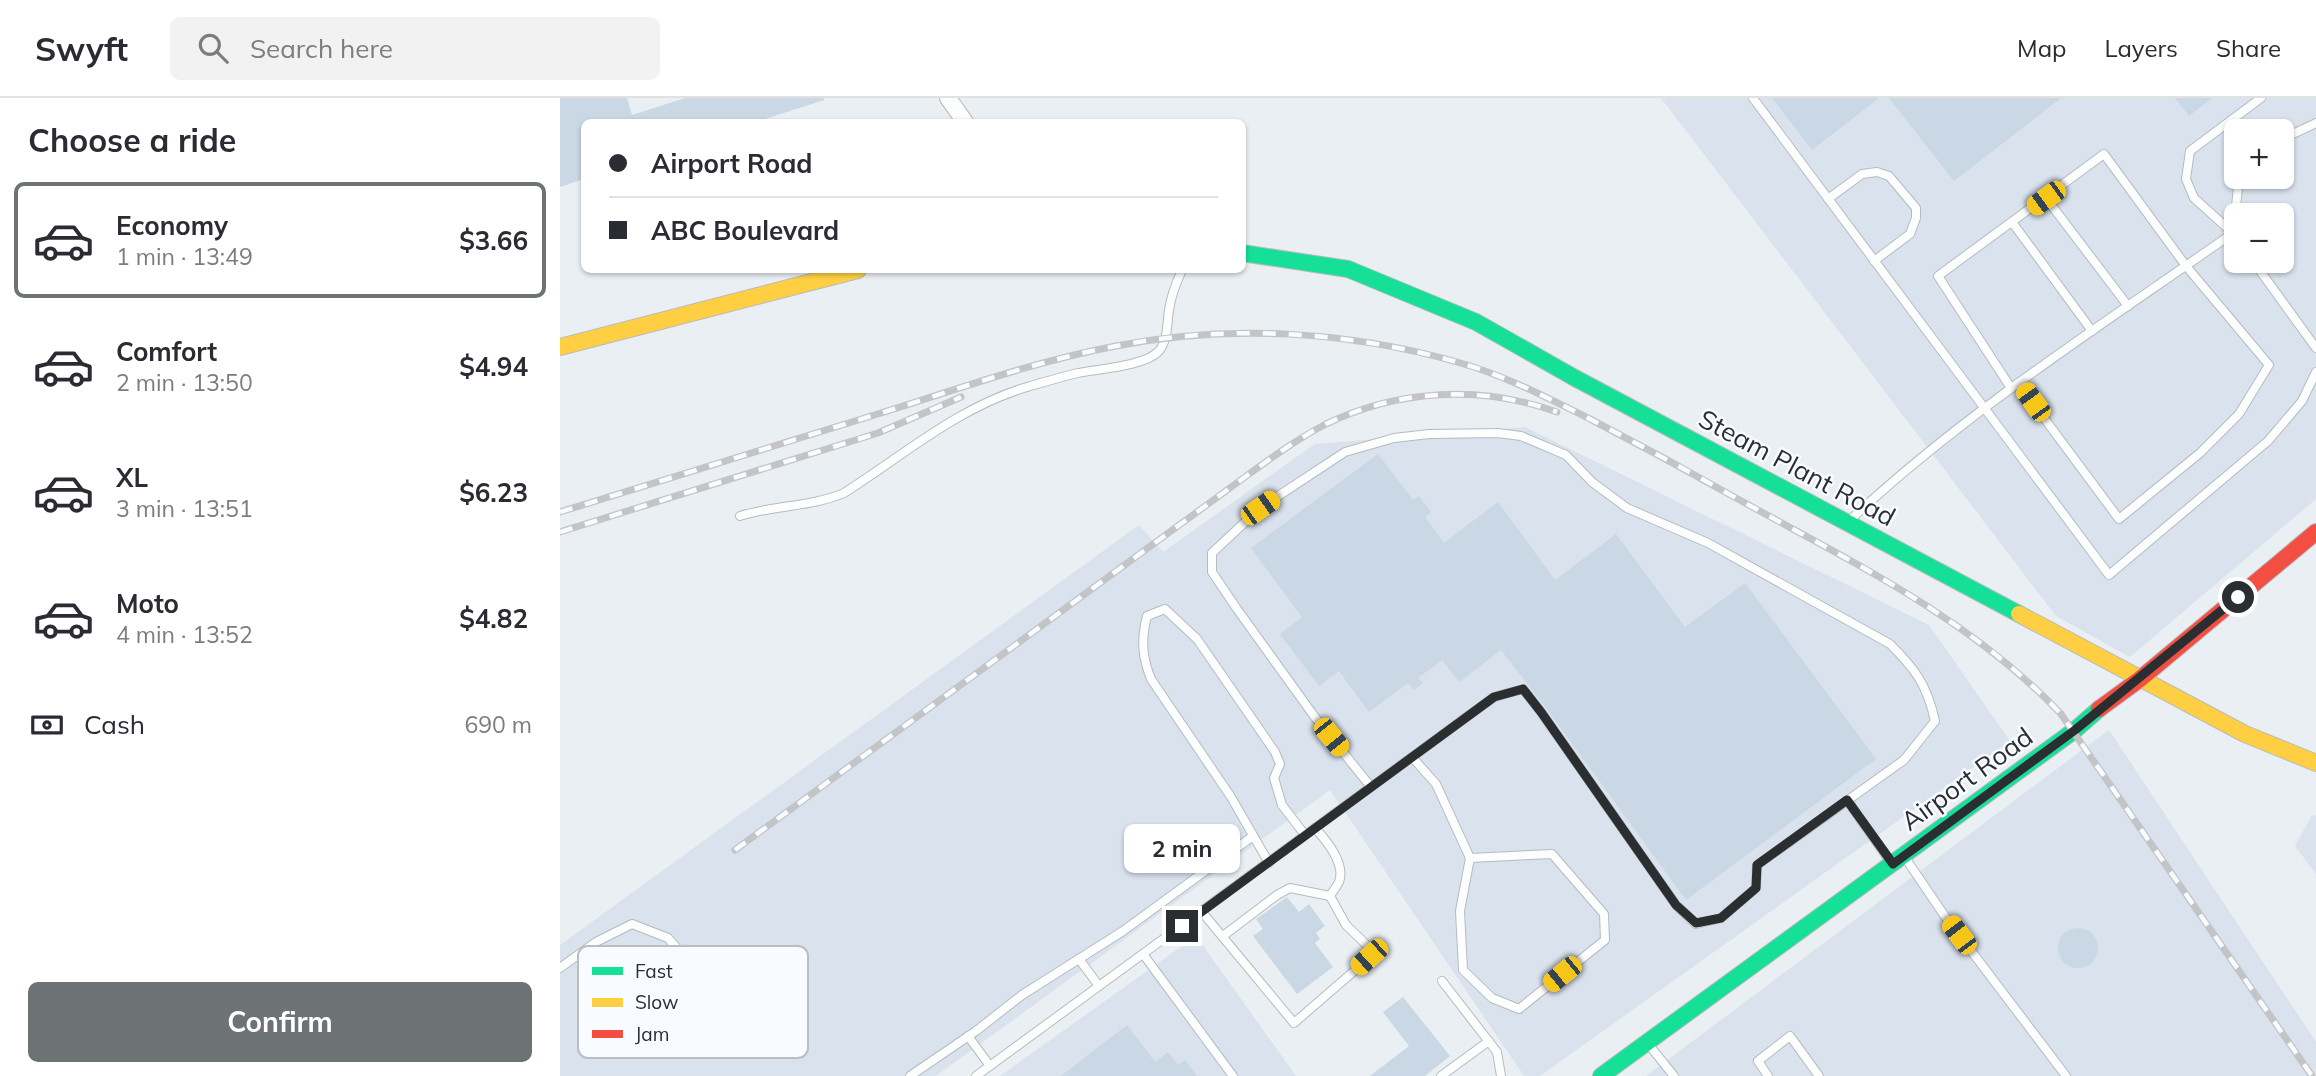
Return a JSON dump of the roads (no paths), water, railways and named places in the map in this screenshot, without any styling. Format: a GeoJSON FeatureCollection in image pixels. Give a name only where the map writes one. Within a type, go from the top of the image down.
{"type":"FeatureCollection","features":[{"type":"Feature","properties":{"kind":"main road","name":"Steam Plant Road"},"geometry":{"type":"LineString","coordinates":[[1246,254],[1348,269],[1476,322],[1575,378],[2140,679],[2245,734],[2316,764]]}},
{"type":"Feature","properties":{"kind":"main road"},"geometry":{"type":"LineString","coordinates":[[560,347],[846,273]]}},
{"type":"Feature","properties":{"kind":"main road","name":"Airport Road"},"geometry":{"type":"LineString","coordinates":[[1601,1076],[2075,730],[2316,532]]}},
{"type":"Feature","properties":{"kind":"street"},"geometry":{"type":"LineString","coordinates":[[948,98],[959,119]]}},
{"type":"Feature","properties":{"kind":"lane"},"geometry":{"type":"LineString","coordinates":[[1752,98],[2109,575],[2269,441],[2302,401],[2316,372]]}},
{"type":"Feature","properties":{"kind":"lane"},"geometry":{"type":"LineString","coordinates":[[2224,225],[2194,198],[2186,179],[2190,151],[2261,98]]}},
{"type":"Feature","properties":{"kind":"lane"},"geometry":{"type":"LineString","coordinates":[[2294,133],[2316,123]]}},
{"type":"Feature","properties":{"kind":"lane"},"geometry":{"type":"LineString","coordinates":[[2104,154],[2186,266],[2269,365],[2239,414],[2200,453],[2119,519],[2015,385],[1938,276],[2046,198],[2104,154]]}},
{"type":"Feature","properties":{"kind":"lane"},"geometry":{"type":"LineString","coordinates":[[1828,199],[1862,174],[1877,172],[1889,176],[1916,208],[1916,218],[1910,234],[1874,261]]}},
{"type":"Feature","properties":{"kind":"lane"},"geometry":{"type":"LineString","coordinates":[[2046,198],[2128,306]]}},
{"type":"Feature","properties":{"kind":"lane"},"geometry":{"type":"LineString","coordinates":[[2012,222],[2092,331]]}},
{"type":"Feature","properties":{"kind":"lane"},"geometry":{"type":"LineString","coordinates":[[1847,523],[1886,486],[1984,408],[2224,242]]}},
{"type":"Feature","properties":{"kind":"lane"},"geometry":{"type":"LineString","coordinates":[[740,516],[782,505],[827,500],[844,493],[951,420],[986,401],[1075,374],[1151,357],[1159,351],[1165,338],[1172,295],[1181,273]]}},
{"type":"Feature","properties":{"kind":"lane"},"geometry":{"type":"LineString","coordinates":[[2262,273],[2316,348]]}},
{"type":"Feature","properties":{"kind":"lane"},"geometry":{"type":"LineString","coordinates":[[976,1076],[1269,863],[1494,697],[1523,689],[1676,905],[1696,923],[1721,918],[1756,888],[1757,865],[1904,760],[1935,721],[1930,698],[1914,668],[1890,644],[1708,543],[1627,509],[1592,482],[1566,455],[1521,436],[1498,433],[1429,434],[1394,438],[1345,452],[1260,508],[1212,553],[1212,572],[1237,609],[1314,716],[1371,787]]}},
{"type":"Feature","properties":{"kind":"lane"},"geometry":{"type":"LineString","coordinates":[[1269,863],[1231,797],[1151,679],[1143,659],[1142,633],[1147,616],[1165,609],[1197,639],[1275,751],[1280,764],[1274,778],[1282,805],[1305,835]]}},
{"type":"Feature","properties":{"kind":"lane"},"geometry":{"type":"LineString","coordinates":[[1412,757],[1436,783],[1470,859],[1460,911],[1463,970],[1492,998],[1519,1009],[1605,940],[1604,914],[1552,854],[1470,859]]}},
{"type":"Feature","properties":{"kind":"lane"},"geometry":{"type":"LineString","coordinates":[[1847,800],[1944,915],[2066,1076]]}},
{"type":"Feature","properties":{"kind":"lane"},"geometry":{"type":"LineString","coordinates":[[1315,828],[1334,852],[1340,873],[1339,881],[1330,896]]}},
{"type":"Feature","properties":{"kind":"lane"},"geometry":{"type":"LineString","coordinates":[[911,1076],[1022,995],[1133,924],[1253,836]]}},
{"type":"Feature","properties":{"kind":"lane"},"geometry":{"type":"LineString","coordinates":[[1202,912],[1294,1023],[1375,953],[1346,925],[1330,896],[1290,888],[1223,936]]}},
{"type":"Feature","properties":{"kind":"lane"},"geometry":{"type":"LineString","coordinates":[[590,946],[632,924],[668,938],[675,946]]}},
{"type":"Feature","properties":{"kind":"lane"},"geometry":{"type":"LineString","coordinates":[[1143,954],[1233,1076]]}},
{"type":"Feature","properties":{"kind":"lane"},"geometry":{"type":"LineString","coordinates":[[560,968],[578,955]]}},
{"type":"Feature","properties":{"kind":"lane"},"geometry":{"type":"LineString","coordinates":[[1079,959],[1099,986]]}},
{"type":"Feature","properties":{"kind":"lane"},"geometry":{"type":"LineString","coordinates":[[1442,981],[1497,1052],[1501,1076]]}},
{"type":"Feature","properties":{"kind":"lane"},"geometry":{"type":"LineString","coordinates":[[968,1036],[990,1066]]}},
{"type":"Feature","properties":{"kind":"lane"},"geometry":{"type":"LineString","coordinates":[[1768,1076],[1758,1061],[1790,1036],[1819,1076]]}},
{"type":"Feature","properties":{"kind":"lane"},"geometry":{"type":"LineString","coordinates":[[1441,1076],[1489,1041]]}},
{"type":"Feature","properties":{"kind":"lane"},"geometry":{"type":"LineString","coordinates":[[1648,1042],[1674,1076]]}},
{"type":"Feature","properties":{"kind":"railway"},"geometry":{"type":"LineString","coordinates":[[560,512],[1027,367],[1086,352],[1158,339],[1244,333],[1287,334],[1373,343],[1474,367],[1526,388],[1592,420],[1865,569],[1948,620],[2026,680],[2061,714],[2312,1076]]}},
{"type":"Feature","properties":{"kind":"railway"},"geometry":{"type":"LineString","coordinates":[[735,850],[1249,474],[1326,424],[1382,404],[1440,395],[1499,398],[1557,412]]}},
{"type":"Feature","properties":{"kind":"railway"},"geometry":{"type":"LineString","coordinates":[[560,532],[878,433],[961,397]]}}]}
